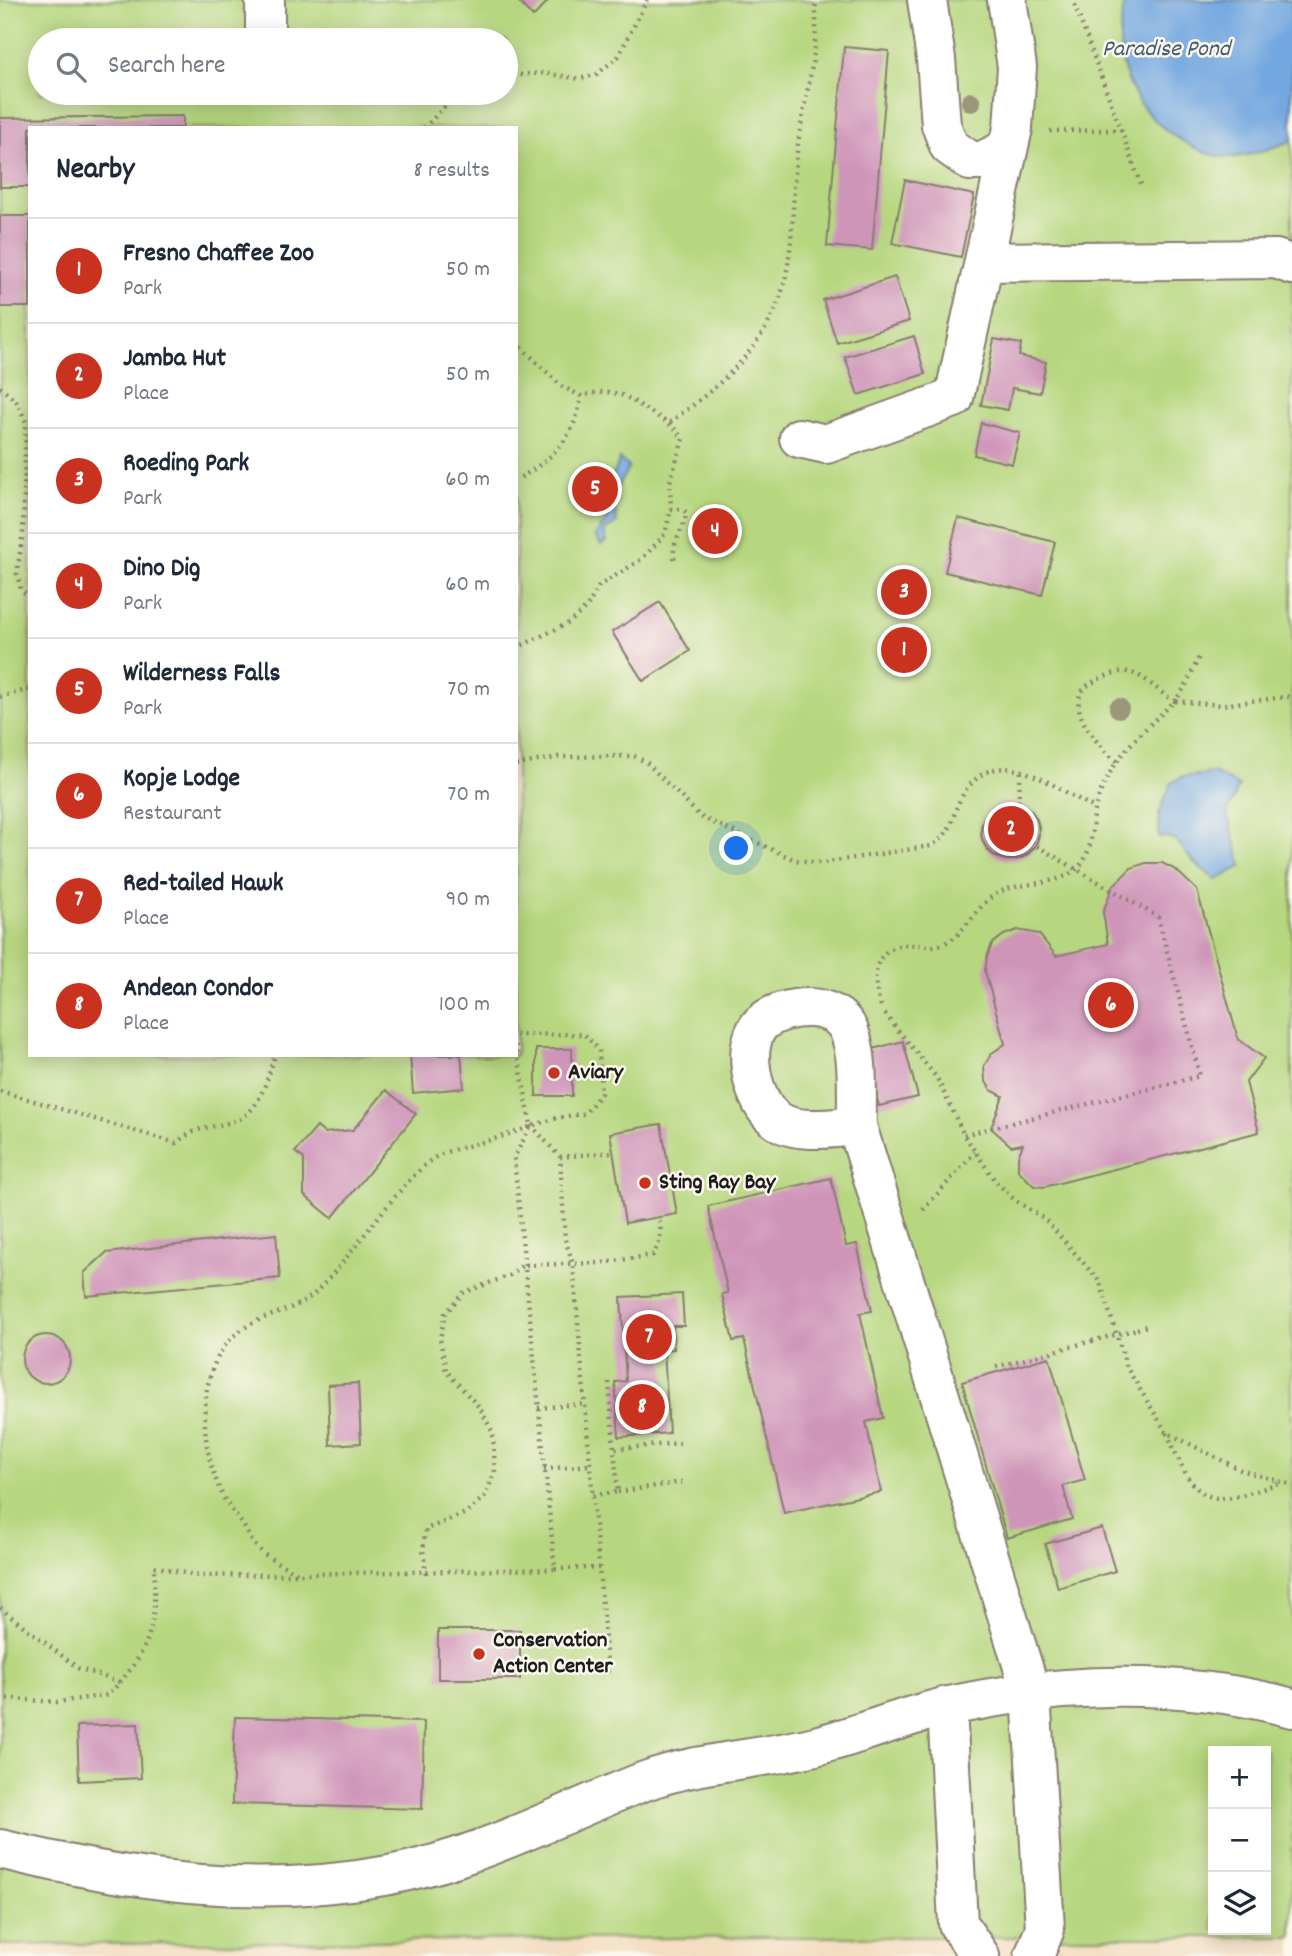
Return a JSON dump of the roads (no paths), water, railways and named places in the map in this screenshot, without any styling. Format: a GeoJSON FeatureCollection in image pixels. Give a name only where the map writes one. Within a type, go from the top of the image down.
{"type":"FeatureCollection","features":[{"type":"Feature","properties":{"kind":"lane"},"geometry":{"type":"LineString","coordinates":[[265,0],[265,28]]}},
{"type":"Feature","properties":{"kind":"lane"},"geometry":{"type":"LineString","coordinates":[[927,0],[936,59],[941,125],[949,146],[970,161],[982,162],[1003,151],[1010,141]]}},
{"type":"Feature","properties":{"kind":"lane"},"geometry":{"type":"LineString","coordinates":[[799,438],[826,444],[954,398],[1010,141],[1017,78],[1007,0]]}},
{"type":"Feature","properties":{"kind":"lane"},"geometry":{"type":"LineString","coordinates":[[984,262],[1276,259],[1292,265]]}},
{"type":"Feature","properties":{"kind":"lane"},"geometry":{"type":"LineString","coordinates":[[857,1126],[1031,1693],[1045,1930],[1034,1956]]}},
{"type":"Feature","properties":{"kind":"lane"},"geometry":{"type":"LineString","coordinates":[[0,1849],[169,1882],[287,1888],[388,1875],[450,1861],[670,1773],[817,1746],[947,1706],[1094,1686],[1202,1692],[1292,1708]]}},
{"type":"Feature","properties":{"kind":"lane"},"geometry":{"type":"LineString","coordinates":[[947,1706],[958,1924],[980,1956]]}},
{"type":"Feature","properties":{"kind":"water","name":"Paradise Pond"},"geometry":{"type":"Polygon","coordinates":[[[1126,0],[1292,0],[1292,141],[1250,154],[1224,157],[1195,148],[1162,126],[1147,112],[1127,79],[1120,41],[1126,0]]]}},
{"type":"Feature","properties":{"kind":"water"},"geometry":{"type":"Polygon","coordinates":[[[620,459],[629,467],[613,495],[617,523],[604,531],[607,542],[601,545],[595,536],[607,520],[603,500],[620,459]]]}},
{"type":"Feature","properties":{"kind":"water"},"geometry":{"type":"Polygon","coordinates":[[[1214,773],[1239,786],[1227,813],[1242,866],[1216,880],[1192,860],[1175,840],[1159,837],[1159,814],[1171,783],[1182,777],[1214,773]]]}},
{"type":"Feature","properties":{"kind":"place","name":"Wilderness Falls"},"geometry":{"type":"Point","coordinates":[595,489]}},
{"type":"Feature","properties":{"kind":"place","name":"Dino Dig"},"geometry":{"type":"Point","coordinates":[715,531]}},
{"type":"Feature","properties":{"kind":"place","name":"Roeding Park"},"geometry":{"type":"Point","coordinates":[904,592]}},
{"type":"Feature","properties":{"kind":"place","name":"Fresno Chaffee Zoo"},"geometry":{"type":"Point","coordinates":[904,650]}},
{"type":"Feature","properties":{"kind":"place","name":"Jamba Hut"},"geometry":{"type":"Point","coordinates":[1011,829]}},
{"type":"Feature","properties":{"kind":"place","name":"Kopje Lodge"},"geometry":{"type":"Point","coordinates":[1111,1005]}},
{"type":"Feature","properties":{"kind":"place","name":"Aviary"},"geometry":{"type":"Point","coordinates":[554,1073]}},
{"type":"Feature","properties":{"kind":"place","name":"Sting Ray Bay"},"geometry":{"type":"Point","coordinates":[645,1183]}},
{"type":"Feature","properties":{"kind":"place","name":"Red-tailed Hawk"},"geometry":{"type":"Point","coordinates":[649,1337]}},
{"type":"Feature","properties":{"kind":"place","name":"Andean Condor"},"geometry":{"type":"Point","coordinates":[642,1407]}},
{"type":"Feature","properties":{"kind":"place","name":"Conservation Action Center"},"geometry":{"type":"Point","coordinates":[479,1654]}}]}
